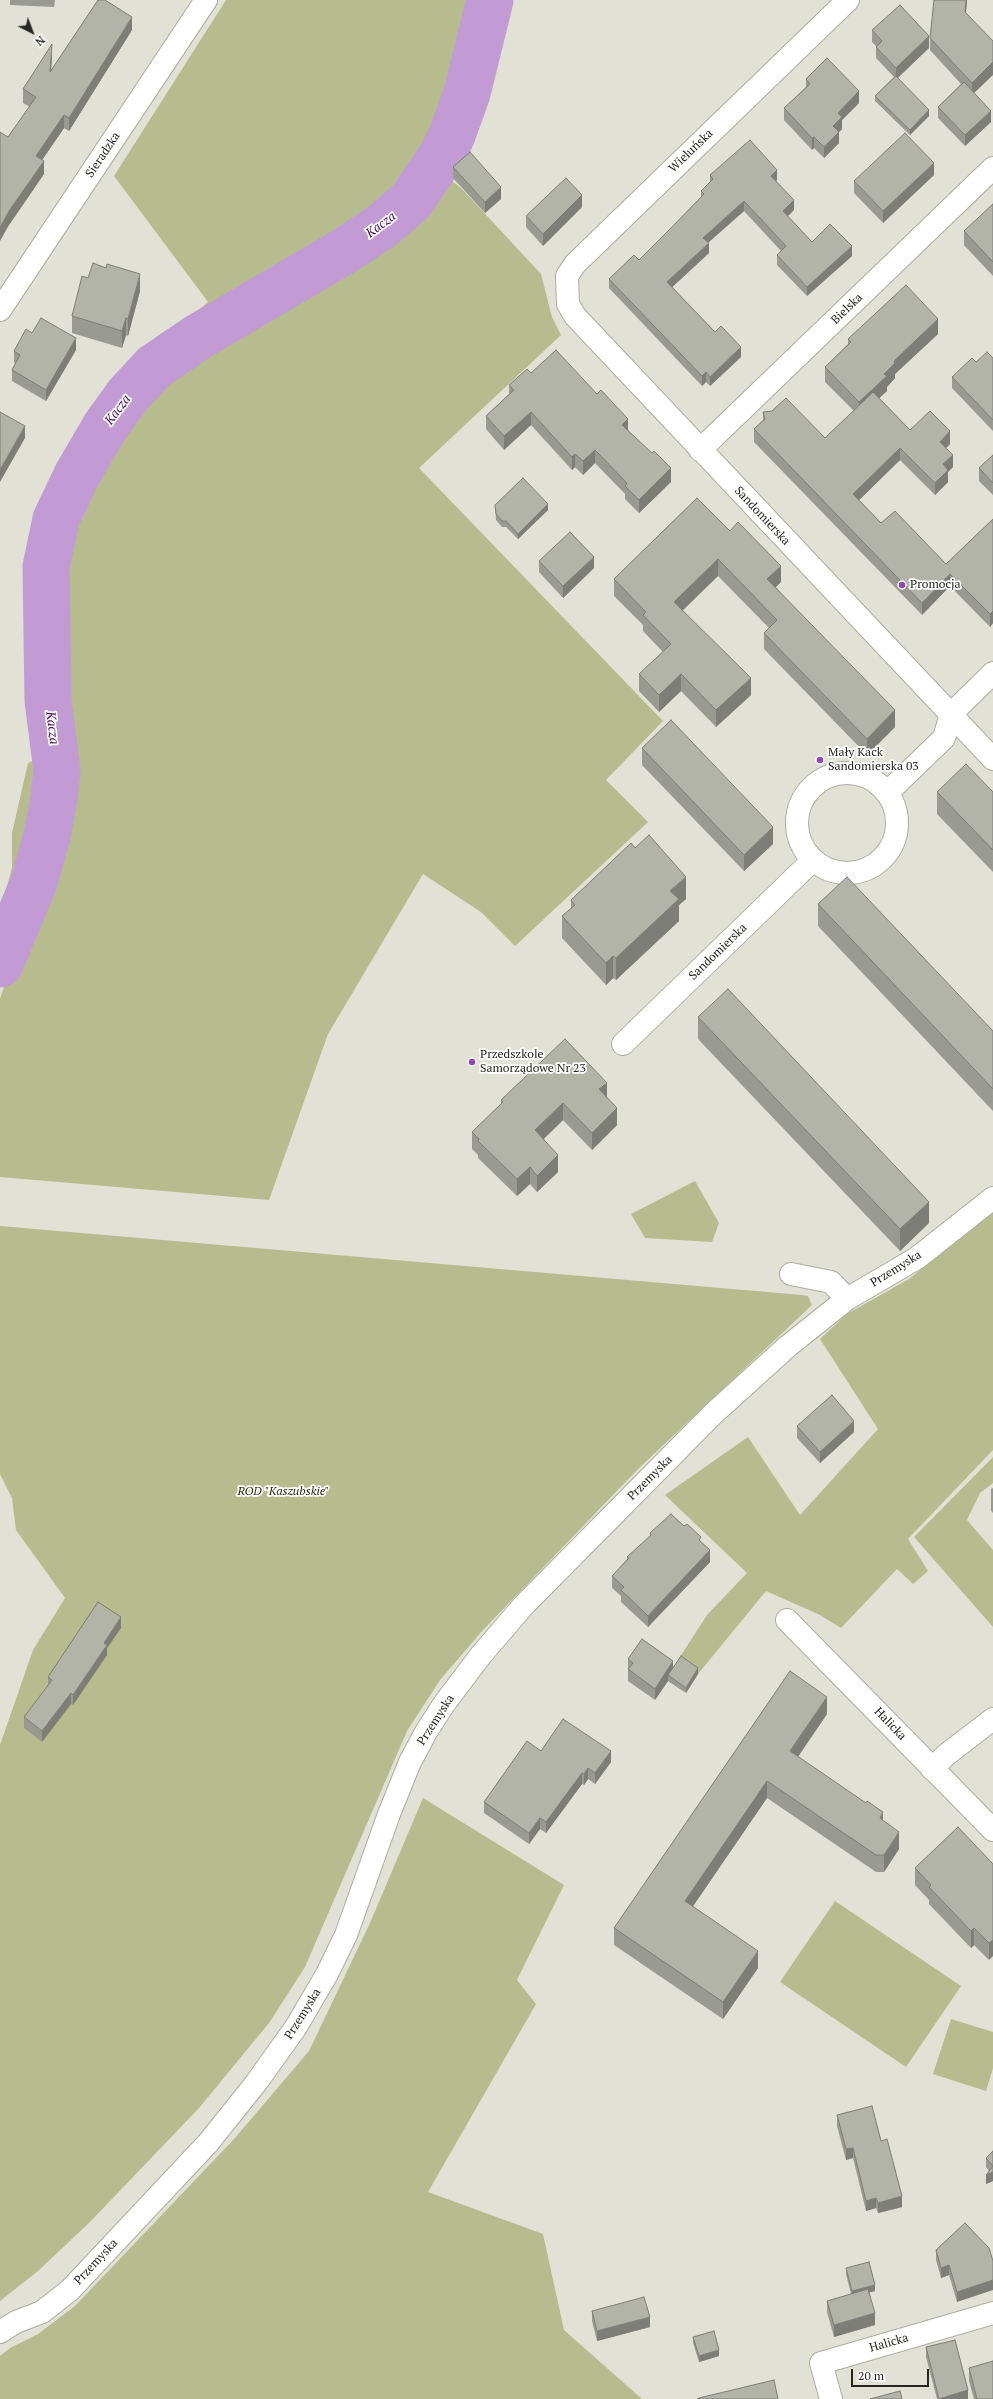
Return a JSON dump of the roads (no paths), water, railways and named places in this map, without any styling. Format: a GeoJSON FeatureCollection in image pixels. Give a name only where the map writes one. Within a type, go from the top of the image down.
{"type":"FeatureCollection","features":[{"type":"Feature","properties":{"kind":"street","name":"Sieradzka"},"geometry":{"type":"LineString","coordinates":[[1,305],[206,0]]}},
{"type":"Feature","properties":{"kind":"street","name":"Wieluńska"},"geometry":{"type":"LineString","coordinates":[[575,316],[568,304],[566,286],[568,276],[575,264],[848,0]]}},
{"type":"Feature","properties":{"kind":"street","name":"Bielska"},"geometry":{"type":"LineString","coordinates":[[700,450],[993,168]]}},
{"type":"Feature","properties":{"kind":"street","name":"Sandomierska"},"geometry":{"type":"LineString","coordinates":[[575,316],[993,759]]}},
{"type":"Feature","properties":{"kind":"street"},"geometry":{"type":"LineString","coordinates":[[888,792],[944,738],[951,714],[993,673]]}},
{"type":"Feature","properties":{"kind":"street"},"geometry":{"type":"LineString","coordinates":[[854,772],[873,779],[888,792],[897,812],[897,833],[888,853],[874,866],[856,872],[841,873],[826,869],[813,860],[801,842],[797,822],[801,801],[814,784],[833,774],[854,772]]}},
{"type":"Feature","properties":{"kind":"street","name":"Sandomierska"},"geometry":{"type":"LineString","coordinates":[[623,1044],[813,860]]}},
{"type":"Feature","properties":{"kind":"street","name":"Przemyska"},"geometry":{"type":"LineString","coordinates":[[0,2332],[16,2322],[42,2312],[70,2290],[208,2143],[256,2084],[296,2027],[346,1935],[389,1814],[413,1756],[444,1704],[481,1655],[566,1561],[713,1414],[793,1341],[847,1299],[917,1258],[993,1198]]}},
{"type":"Feature","properties":{"kind":"street"},"geometry":{"type":"LineString","coordinates":[[791,1274],[831,1282],[847,1299]]}},
{"type":"Feature","properties":{"kind":"street","name":"Halicka"},"geometry":{"type":"LineString","coordinates":[[786,1620],[861,1694],[932,1769],[993,1830]]}},
{"type":"Feature","properties":{"kind":"street"},"geometry":{"type":"LineString","coordinates":[[932,1769],[946,1755],[993,1719]]}},
{"type":"Feature","properties":{"kind":"street","name":"Halicka"},"geometry":{"type":"LineString","coordinates":[[831,2399],[821,2363],[993,2313]]}},
{"type":"Feature","properties":{"kind":"waterway","name":"Kacza"},"geometry":{"type":"LineString","coordinates":[[0,964],[34,882],[47,836],[54,798],[57,771],[48,700],[46,567],[56,519],[77,475],[105,427],[128,395],[154,367],[198,337],[346,250],[382,226],[411,201],[441,157],[452,135],[467,93],[490,0]]}},
{"type":"Feature","properties":{"kind":"place","name":"Promocja"},"geometry":{"type":"Point","coordinates":[902,585]}},
{"type":"Feature","properties":{"kind":"place","name":"Mały Kack Sandomierska 03"},"geometry":{"type":"Point","coordinates":[820,760]}},
{"type":"Feature","properties":{"kind":"place","name":"Przedszkole Samorządowe Nr 23"},"geometry":{"type":"Point","coordinates":[472,1062]}},
{"type":"Feature","properties":{"kind":"park label","name":"ROD \"Kaszubskie\""},"geometry":{"type":"Point","coordinates":[283,1492]}}]}
